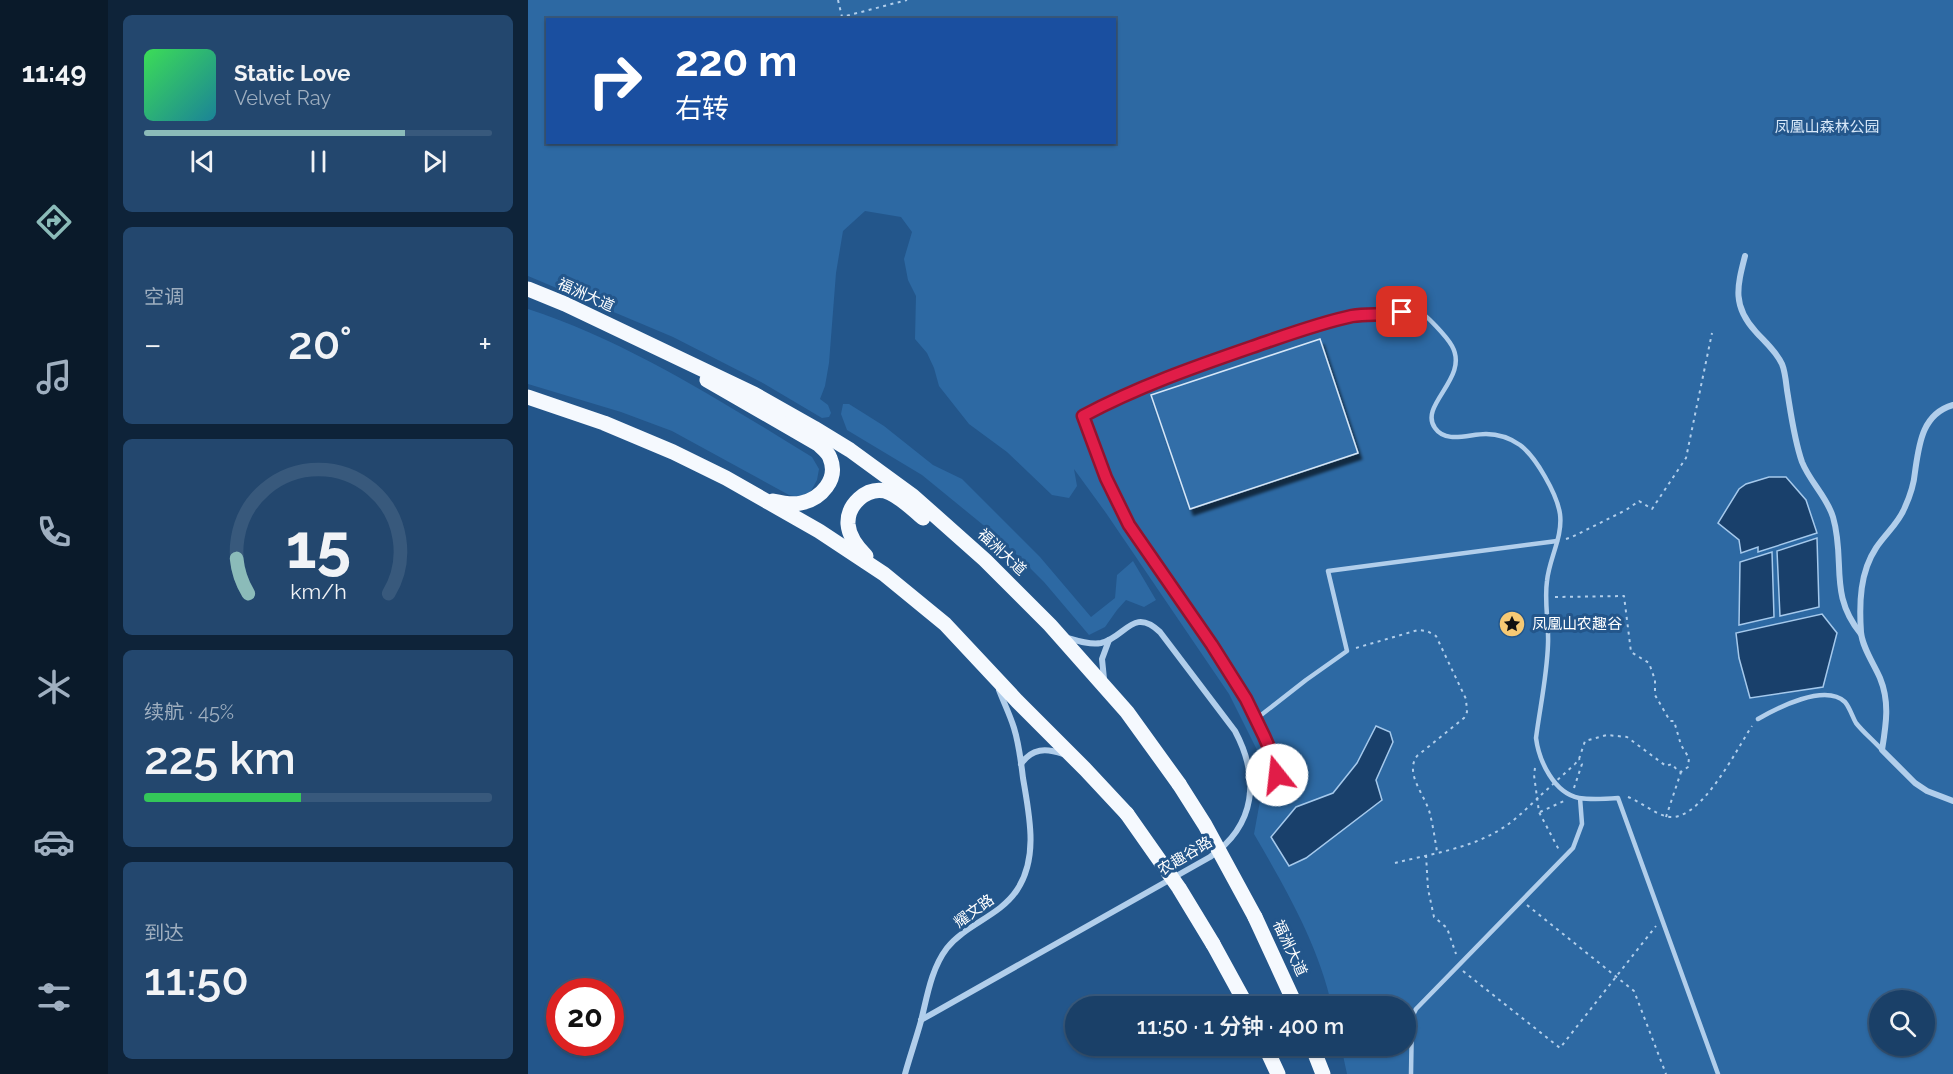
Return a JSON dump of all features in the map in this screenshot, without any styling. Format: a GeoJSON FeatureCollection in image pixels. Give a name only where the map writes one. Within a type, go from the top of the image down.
{"type":"FeatureCollection","features":[{"type":"Feature","properties":{"kind":"main road","name":"福洲大道"},"geometry":{"type":"LineString","coordinates":[[528,289],[645,341],[754,394],[814,428],[850,450],[913,496],[985,560],[1106,687],[1179,784],[1210,834],[1255,917],[1291,996]]}},
{"type":"Feature","properties":{"kind":"main road"},"geometry":{"type":"LineString","coordinates":[[645,341],[723,391],[818,444],[827,452],[831,460],[832,473],[827,486],[819,496],[800,503],[764,500]]}},
{"type":"Feature","properties":{"kind":"main road"},"geometry":{"type":"LineString","coordinates":[[528,397],[604,423],[673,452],[819,531],[884,574]]}},
{"type":"Feature","properties":{"kind":"main road"},"geometry":{"type":"LineString","coordinates":[[985,560],[886,492],[878,491],[863,495],[857,500],[849,516],[848,523],[857,547],[884,574],[945,624],[1127,814],[1179,888],[1242,996]]}},
{"type":"Feature","properties":{"kind":"main road"},"geometry":{"type":"LineString","coordinates":[[1270,1056],[1278,1074]]}},
{"type":"Feature","properties":{"kind":"main road"},"geometry":{"type":"LineString","coordinates":[[1316,1056],[1323,1074]]}},
{"type":"Feature","properties":{"kind":"street"},"geometry":{"type":"LineString","coordinates":[[1745,256],[1738,286],[1741,310],[1754,330],[1783,365],[1795,437],[1802,462],[1831,511],[1838,548],[1840,592],[1845,610],[1861,634],[1885,697],[1887,714],[1882,750],[1915,783],[1927,791],[1953,801]]}},
{"type":"Feature","properties":{"kind":"street"},"geometry":{"type":"LineString","coordinates":[[1861,634],[1861,589],[1870,560],[1876,547],[1897,522],[1905,508],[1915,473],[1921,436],[1927,423],[1937,413],[1953,405]]}},
{"type":"Feature","properties":{"kind":"street","name":"农趣谷路"},"geometry":{"type":"LineString","coordinates":[[921,1020],[1222,848],[1238,830],[1244,819],[1250,777],[1244,749],[1235,731],[1160,632],[1148,624],[1134,623],[1109,640]]}},
{"type":"Feature","properties":{"kind":"street"},"geometry":{"type":"LineString","coordinates":[[1057,633],[1087,643],[1109,640]]}},
{"type":"Feature","properties":{"kind":"street"},"geometry":{"type":"LineString","coordinates":[[1106,687],[1102,659],[1109,640]]}},
{"type":"Feature","properties":{"kind":"street","name":"耀文路"},"geometry":{"type":"LineString","coordinates":[[905,1074],[931,982],[947,949],[958,937],[1006,903],[1017,890],[1025,874],[1029,858],[1031,840],[1021,764],[1012,722],[992,674]]}},
{"type":"Feature","properties":{"kind":"street"},"geometry":{"type":"LineString","coordinates":[[1021,764],[1026,757],[1042,750],[1053,750],[1074,759]]}},
{"type":"Feature","properties":{"kind":"lane"},"geometry":{"type":"LineString","coordinates":[[1249,793],[1259,793],[1270,789],[1276,781],[1274,759],[1246,699],[1212,645],[1129,525],[1106,478],[1083,416],[1130,392],[1279,338],[1352,316],[1417,310],[1452,345],[1456,357],[1453,376],[1432,410],[1431,417],[1435,429],[1443,436],[1495,435],[1517,443],[1528,452],[1555,496],[1560,516],[1557,541],[1547,577],[1548,643],[1536,738],[1538,753],[1544,766],[1561,787],[1572,796],[1618,798],[1718,1074]]}},
{"type":"Feature","properties":{"kind":"lane"},"geometry":{"type":"LineString","coordinates":[[1256,719],[1347,651],[1328,571],[1557,541]]}},
{"type":"Feature","properties":{"kind":"lane"},"geometry":{"type":"LineString","coordinates":[[1758,719],[1788,702],[1828,695],[1846,703],[1856,723],[1882,750]]}},
{"type":"Feature","properties":{"kind":"lane"},"geometry":{"type":"LineString","coordinates":[[1411,1074],[1412,1017],[1416,1010],[1573,848],[1582,824],[1580,798]]}},
{"type":"Feature","properties":{"kind":"path"},"geometry":{"type":"LineString","coordinates":[[838,0],[842,17],[907,0]]}},
{"type":"Feature","properties":{"kind":"path"},"geometry":{"type":"LineString","coordinates":[[1557,541],[1572,537],[1639,501],[1652,509],[1686,458],[1712,333]]}},
{"type":"Feature","properties":{"kind":"path"},"geometry":{"type":"LineString","coordinates":[[1546,598],[1624,596],[1631,652],[1649,663],[1655,680],[1655,695],[1670,721],[1674,721],[1681,744],[1689,758],[1688,767],[1681,772],[1666,817]]}},
{"type":"Feature","properties":{"kind":"path"},"geometry":{"type":"LineString","coordinates":[[1347,651],[1418,630],[1427,631],[1436,636],[1466,699],[1467,712],[1464,718],[1412,762],[1413,773],[1430,812],[1437,852]]}},
{"type":"Feature","properties":{"kind":"path"},"geometry":{"type":"LineString","coordinates":[[1618,798],[1634,800],[1666,817],[1676,817],[1686,813],[1701,801],[1718,782],[1758,719]]}},
{"type":"Feature","properties":{"kind":"path"},"geometry":{"type":"LineString","coordinates":[[1395,863],[1466,844],[1493,834],[1538,799],[1575,764],[1585,741],[1607,735],[1627,737],[1666,766],[1672,764],[1681,772]]}},
{"type":"Feature","properties":{"kind":"path"},"geometry":{"type":"LineString","coordinates":[[1538,753],[1534,775],[1539,812],[1563,858]]}},
{"type":"Feature","properties":{"kind":"path"},"geometry":{"type":"LineString","coordinates":[[1523,902],[1634,991],[1666,1074]]}},
{"type":"Feature","properties":{"kind":"path"},"geometry":{"type":"LineString","coordinates":[[1560,1048],[1662,918]]}},
{"type":"Feature","properties":{"kind":"green space","name":"凤凰山森林公园"},"geometry":{"type":"Polygon","coordinates":[[[528,0],[1953,0],[1953,1074],[1347,1074],[1343,1056],[1416,1056],[1416,996],[1329,996],[1300,917],[1254,834],[1264,779],[1259,754],[1229,694],[1074,469],[1077,486],[1069,498],[1052,495],[1007,452],[969,424],[939,386],[927,353],[915,339],[916,296],[908,280],[904,259],[912,232],[901,217],[865,211],[843,231],[836,273],[829,363],[820,399],[828,405],[831,413],[829,417],[822,418],[761,382],[673,337],[528,276],[528,0]]]}},
{"type":"Feature","properties":{"kind":"green space"},"geometry":{"type":"Polygon","coordinates":[[[528,309],[602,338],[639,356],[812,457],[819,469],[817,480],[811,491],[800,497],[789,495],[672,431],[621,412],[528,384],[528,309]]]}},
{"type":"Feature","properties":{"kind":"green space"},"geometry":{"type":"Polygon","coordinates":[[[843,404],[849,404],[884,426],[933,465],[962,479],[1040,557],[1091,617],[1115,598],[1117,575],[1133,561],[1156,600],[1144,607],[1126,600],[1105,627],[1089,635],[1044,582],[982,524],[922,475],[847,430],[841,414],[843,404]]]}},
{"type":"Feature","properties":{"kind":"shaded area"},"geometry":{"type":"Polygon","coordinates":[[[1769,477],[1786,477],[1806,500],[1817,533],[1758,552],[1758,547],[1741,553],[1739,540],[1718,523],[1739,489],[1746,484],[1769,477]]]}},
{"type":"Feature","properties":{"kind":"shaded area"},"geometry":{"type":"Polygon","coordinates":[[[1817,538],[1819,607],[1780,616],[1777,551],[1817,538]]]}},
{"type":"Feature","properties":{"kind":"shaded area"},"geometry":{"type":"Polygon","coordinates":[[[1772,552],[1774,617],[1739,625],[1740,562],[1772,552]]]}},
{"type":"Feature","properties":{"kind":"shaded area"},"geometry":{"type":"Polygon","coordinates":[[[1822,614],[1837,633],[1823,687],[1750,698],[1739,658],[1736,633],[1822,614]]]}},
{"type":"Feature","properties":{"kind":"shaded area"},"geometry":{"type":"Polygon","coordinates":[[[1376,726],[1390,732],[1393,742],[1376,780],[1382,800],[1306,858],[1289,866],[1271,837],[1296,807],[1333,793],[1357,763],[1376,726]]]}},
{"type":"Feature","properties":{"kind":"building"},"geometry":{"type":"Polygon","coordinates":[[[1320,339],[1358,453],[1190,509],[1151,395],[1320,339]]]}},
{"type":"Feature","properties":{"kind":"place","name":"凤凰山农趣谷"},"geometry":{"type":"Point","coordinates":[1512,624]}},
{"type":"Feature","properties":{"kind":"route"},"geometry":{"type":"LineString","coordinates":[[1277,775],[1274,759],[1246,699],[1212,645],[1129,525],[1106,478],[1083,416],[1130,392],[1279,338],[1352,316],[1402,312]]}}]}
